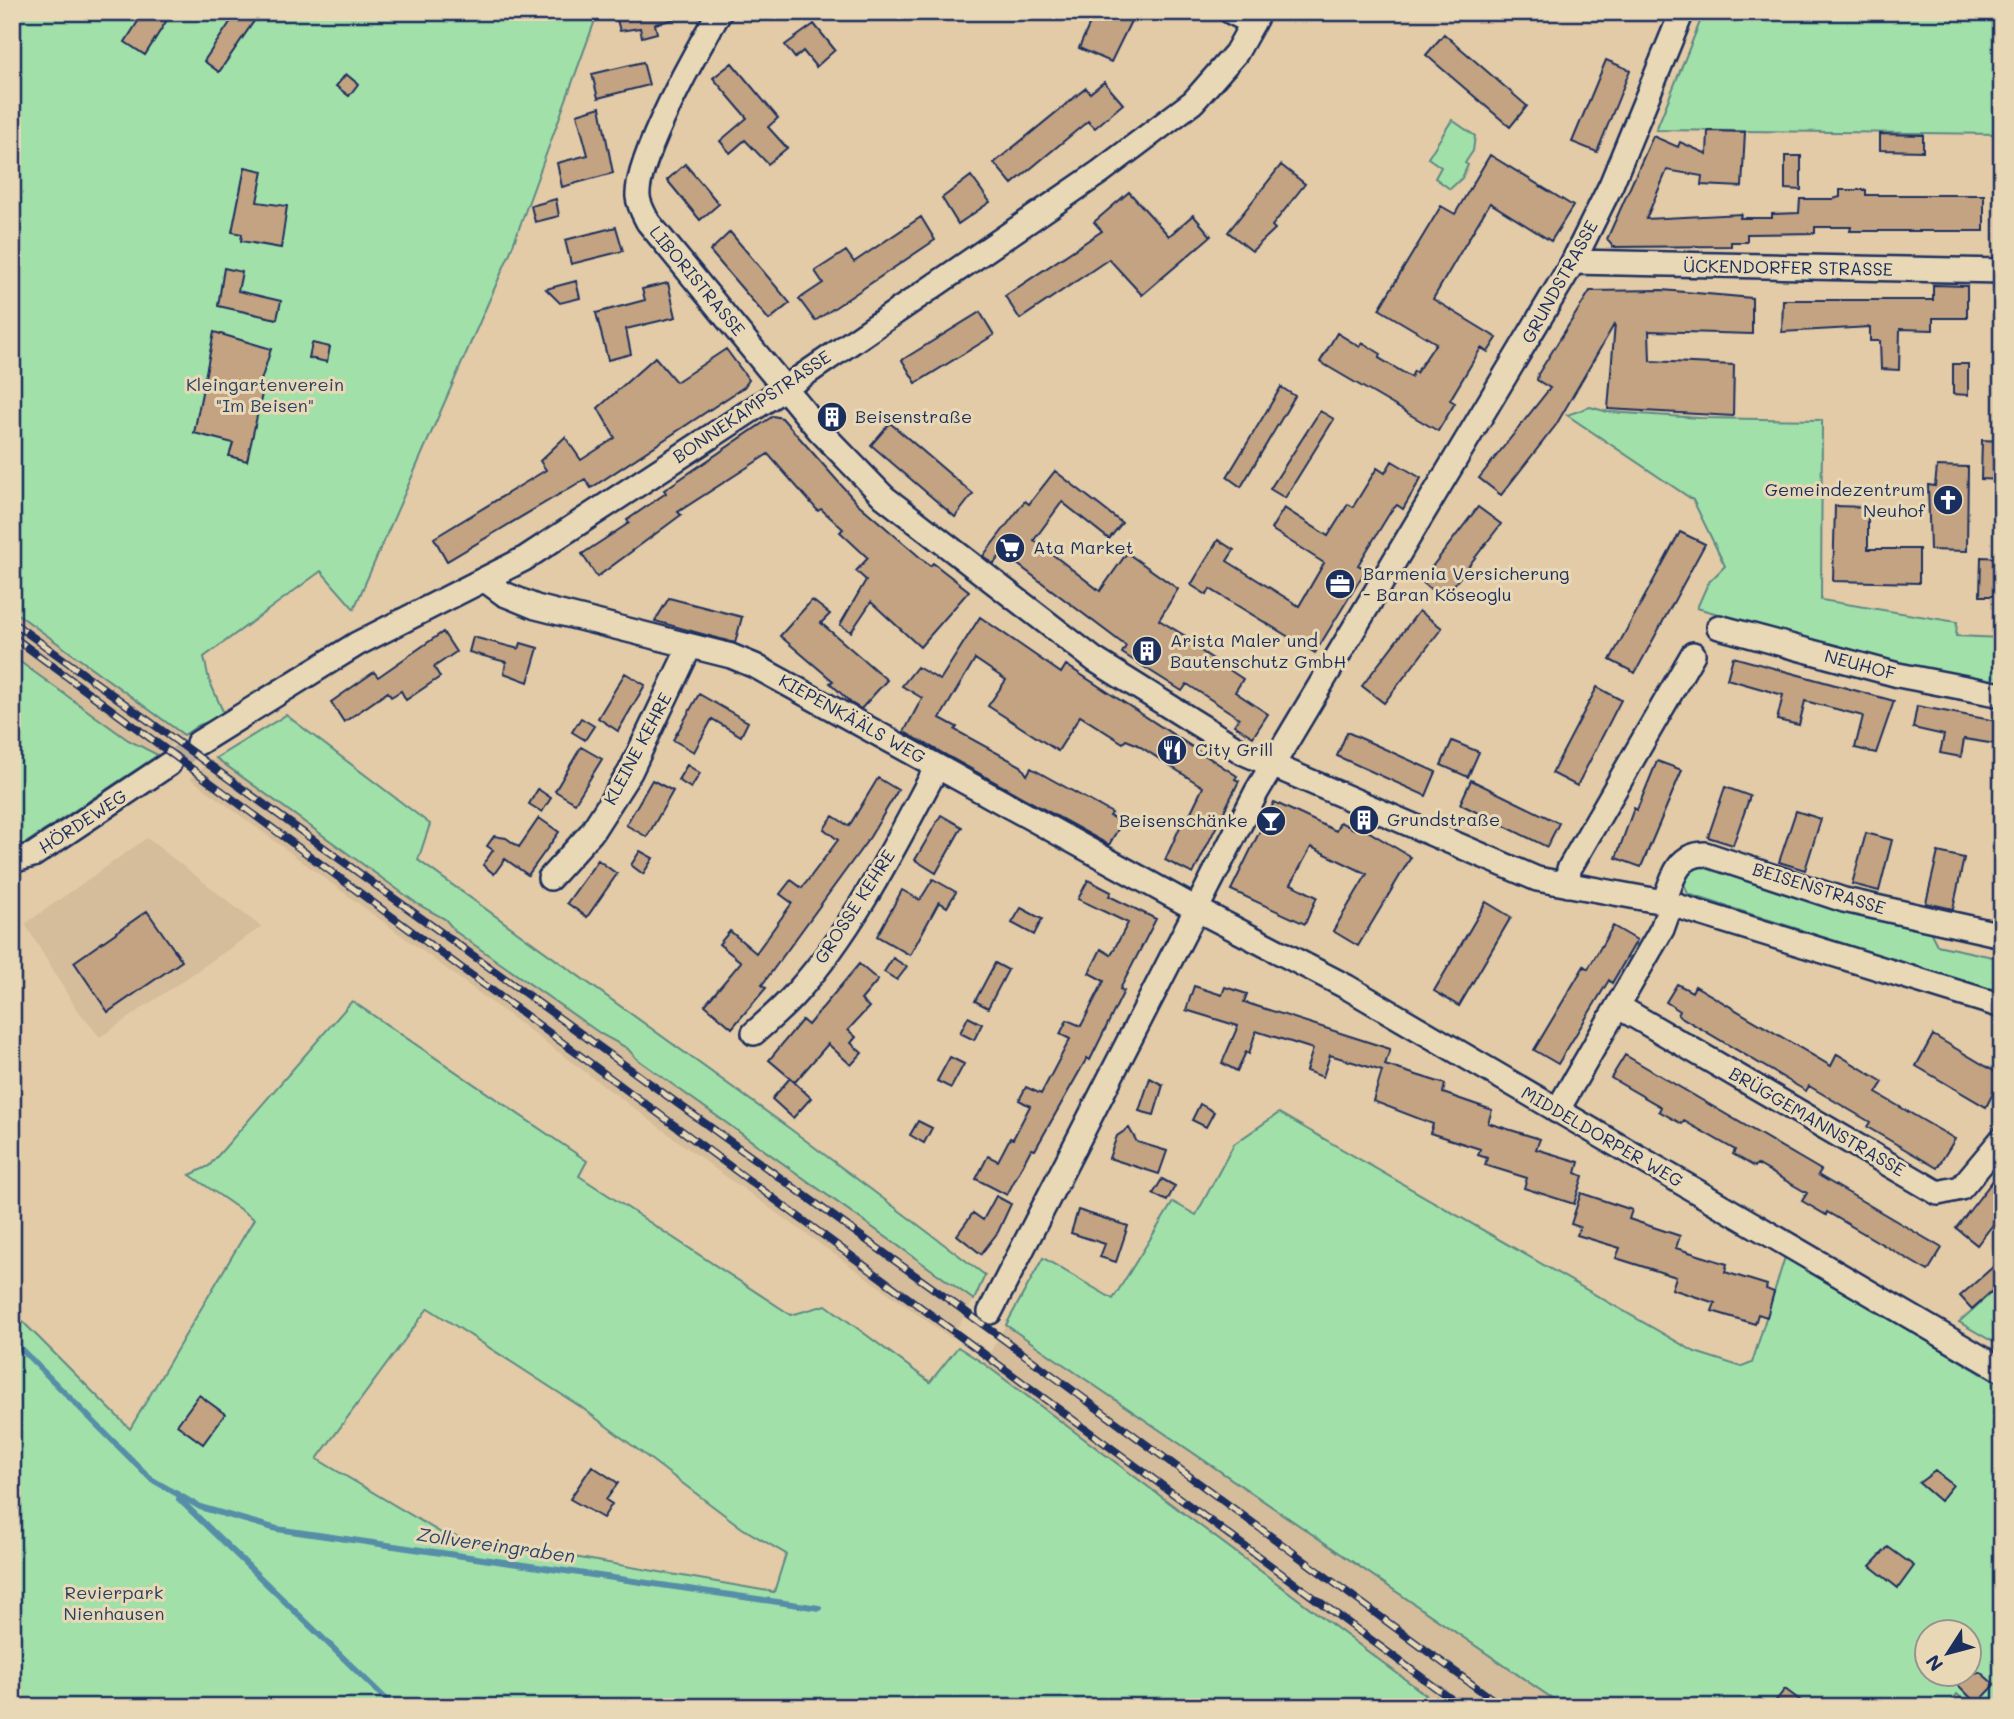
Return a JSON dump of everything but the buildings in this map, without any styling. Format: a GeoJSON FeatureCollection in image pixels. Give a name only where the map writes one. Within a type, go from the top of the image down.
{"type":"FeatureCollection","features":[{"type":"Feature","properties":{"kind":"street","name":"LIBORISTRASSE"},"geometry":{"type":"LineString","coordinates":[[720,12],[704,36],[664,116],[639,181],[638,195],[648,222],[785,388]]}},
{"type":"Feature","properties":{"kind":"street"},"geometry":{"type":"LineString","coordinates":[[1231,12],[1256,18]]}},
{"type":"Feature","properties":{"kind":"street","name":"GRUNDSTRASSE"},"geometry":{"type":"LineString","coordinates":[[990,1312],[1257,791],[1573,262],[1612,185],[1682,12]]}},
{"type":"Feature","properties":{"kind":"street","name":"BONNEKAMPSTRASSE"},"geometry":{"type":"LineString","coordinates":[[198,743],[357,644],[423,608],[524,559],[785,388],[1170,122],[1215,78],[1236,53],[1256,18]]}},
{"type":"Feature","properties":{"kind":"street","name":"ÜCKENDORFER STRASSE"},"geometry":{"type":"LineString","coordinates":[[1573,262],[2002,271]]}},
{"type":"Feature","properties":{"kind":"street"},"geometry":{"type":"LineString","coordinates":[[785,388],[859,474],[937,540],[1095,660],[1244,753],[1537,879],[1668,903],[2002,1006]]}},
{"type":"Feature","properties":{"kind":"street","name":"KIEPENKÄÄLS WEG"},"geometry":{"type":"LineString","coordinates":[[485,580],[504,594],[536,607],[690,646],[755,666],[1198,910]]}},
{"type":"Feature","properties":{"kind":"street","name":"NEUHOF"},"geometry":{"type":"LineString","coordinates":[[1719,627],[1898,675],[2002,695]]}},
{"type":"Feature","properties":{"kind":"street","name":"KLEINE KEHRE"},"geometry":{"type":"LineString","coordinates":[[551,878],[591,833],[630,772],[690,646]]}},
{"type":"Feature","properties":{"kind":"street"},"geometry":{"type":"LineString","coordinates":[[1568,885],[1569,869],[1693,654]]}},
{"type":"Feature","properties":{"kind":"street","name":"GROSSE KEHRE"},"geometry":{"type":"LineString","coordinates":[[754,1033],[797,992],[831,949],[891,853],[937,767]]}},
{"type":"Feature","properties":{"kind":"street","name":"HÖRDEWEG"},"geometry":{"type":"LineString","coordinates":[[12,861],[33,855],[161,771]]}},
{"type":"Feature","properties":{"kind":"street","name":"BEISENSTRASSE"},"geometry":{"type":"LineString","coordinates":[[1668,903],[1680,864],[1695,854],[1705,854],[1844,900],[2002,935]]}},
{"type":"Feature","properties":{"kind":"street"},"geometry":{"type":"LineString","coordinates":[[1557,1111],[1662,929],[1668,903]]}},
{"type":"Feature","properties":{"kind":"street","name":"MIDDELDORPER WEG"},"geometry":{"type":"LineString","coordinates":[[1198,910],[1347,986],[2002,1370]]}},
{"type":"Feature","properties":{"kind":"street","name":"BRÜGGEMANNSTRASSE"},"geometry":{"type":"LineString","coordinates":[[1619,1007],[1938,1193],[1961,1188],[2002,1139]]}},
{"type":"Feature","properties":{"kind":"shaded area"},"geometry":{"type":"Polygon","coordinates":[[[12,610],[184,735],[158,755],[128,740],[12,656],[12,610]]]}},
{"type":"Feature","properties":{"kind":"shaded area"},"geometry":{"type":"Polygon","coordinates":[[[216,758],[418,905],[445,919],[456,932],[601,1034],[627,1048],[637,1059],[974,1300],[951,1338],[717,1170],[190,778],[216,758]]]}},
{"type":"Feature","properties":{"kind":"shaded area"},"geometry":{"type":"Polygon","coordinates":[[[147,838],[261,927],[100,1037],[76,1008],[25,924],[147,838]]]}},
{"type":"Feature","properties":{"kind":"shaded area"},"geometry":{"type":"Polygon","coordinates":[[[1006,1325],[1565,1707],[1442,1707],[984,1363],[1006,1325]]]}},
{"type":"Feature","properties":{"kind":"green space","name":"Kleingartenverein \"Im Beisen\""},"geometry":{"type":"Polygon","coordinates":[[[12,12],[598,12],[510,253],[354,609],[321,571],[204,657],[209,680],[225,716],[199,725],[184,735],[12,610],[12,12]]]}},
{"type":"Feature","properties":{"kind":"green space"},"geometry":{"type":"Polygon","coordinates":[[[1704,12],[2002,12],[2002,134],[1656,130],[1704,12]]]}},
{"type":"Feature","properties":{"kind":"green space"},"geometry":{"type":"Polygon","coordinates":[[[1452,120],[1475,136],[1473,151],[1465,163],[1468,165],[1462,178],[1450,189],[1435,178],[1441,167],[1428,158],[1452,120]]]}},
{"type":"Feature","properties":{"kind":"green space"},"geometry":{"type":"Polygon","coordinates":[[[1590,407],[1608,412],[1700,418],[1822,420],[1821,600],[1957,622],[1956,636],[2002,638],[2002,685],[1849,651],[1697,608],[1708,583],[1725,566],[1693,500],[1567,415],[1590,407]]]}},
{"type":"Feature","properties":{"kind":"green space"},"geometry":{"type":"Polygon","coordinates":[[[12,656],[128,740],[158,755],[12,852],[12,656]]]}},
{"type":"Feature","properties":{"kind":"green space"},"geometry":{"type":"Polygon","coordinates":[[[286,715],[430,824],[418,860],[789,1128],[985,1275],[974,1300],[637,1059],[627,1048],[601,1034],[456,932],[445,919],[419,905],[216,758],[286,715]]]}},
{"type":"Feature","properties":{"kind":"green space"},"geometry":{"type":"Polygon","coordinates":[[[1705,864],[1929,929],[1937,945],[2002,959],[2002,994],[1688,894],[1682,878],[1687,869],[1705,864]]]}},
{"type":"Feature","properties":{"kind":"green space","name":"Revierpark Nienhausen"},"geometry":{"type":"Polygon","coordinates":[[[352,1001],[587,1161],[579,1176],[791,1315],[826,1305],[930,1382],[958,1347],[983,1363],[1442,1707],[12,1707],[12,1311],[130,1429],[254,1219],[190,1175],[209,1166],[352,1001]],[[428,1308],[317,1459],[443,1534],[774,1592],[786,1554],[742,1528],[581,1407],[428,1308]]]}},
{"type":"Feature","properties":{"kind":"green space"},"geometry":{"type":"Polygon","coordinates":[[[1279,1113],[1695,1352],[1742,1367],[1752,1363],[1785,1257],[2002,1386],[2002,1707],[1971,1707],[1957,1694],[1948,1707],[1565,1707],[1006,1325],[1043,1258],[1113,1299],[1173,1202],[1196,1215],[1234,1144],[1279,1113]]]}},
{"type":"Feature","properties":{"kind":"green space"},"geometry":{"type":"Polygon","coordinates":[[[2002,1283],[2002,1347],[1959,1322],[2002,1283]]]}},
{"type":"Feature","properties":{"kind":"waterway","name":"Zollvereingraben"},"geometry":{"type":"LineString","coordinates":[[12,1340],[151,1479],[200,1507],[277,1529],[819,1608]]}},
{"type":"Feature","properties":{"kind":"waterway","name":"Zollvereingraben"},"geometry":{"type":"LineString","coordinates":[[179,1499],[394,1707]]}},
{"type":"Feature","properties":{"kind":"tunnel"},"geometry":{"type":"LineString","coordinates":[[169,764],[198,743]]}},
{"type":"Feature","properties":{"kind":"railway"},"geometry":{"type":"LineString","coordinates":[[12,622],[999,1336],[1503,1707]]}},
{"type":"Feature","properties":{"kind":"railway"},"geometry":{"type":"LineString","coordinates":[[12,636],[1462,1707]]}},
{"type":"Feature","properties":{"kind":"place","name":"Beisenstraße"},"geometry":{"type":"Point","coordinates":[832,417]}},
{"type":"Feature","properties":{"kind":"place","name":"Gemeindezentrum Neuhof"},"geometry":{"type":"Point","coordinates":[1948,500]}},
{"type":"Feature","properties":{"kind":"place","name":"Ata Market"},"geometry":{"type":"Point","coordinates":[1010,548]}},
{"type":"Feature","properties":{"kind":"place","name":"Barmenia Versicherung - Baran Köseoglu"},"geometry":{"type":"Point","coordinates":[1340,584]}},
{"type":"Feature","properties":{"kind":"place","name":"Arista Maler und Bautenschutz GmbH"},"geometry":{"type":"Point","coordinates":[1147,651]}},
{"type":"Feature","properties":{"kind":"place","name":"City Grill"},"geometry":{"type":"Point","coordinates":[1172,750]}},
{"type":"Feature","properties":{"kind":"place","name":"Grundstraße"},"geometry":{"type":"Point","coordinates":[1364,820]}},
{"type":"Feature","properties":{"kind":"place","name":"Beisenschänke"},"geometry":{"type":"Point","coordinates":[1271,821]}}]}
